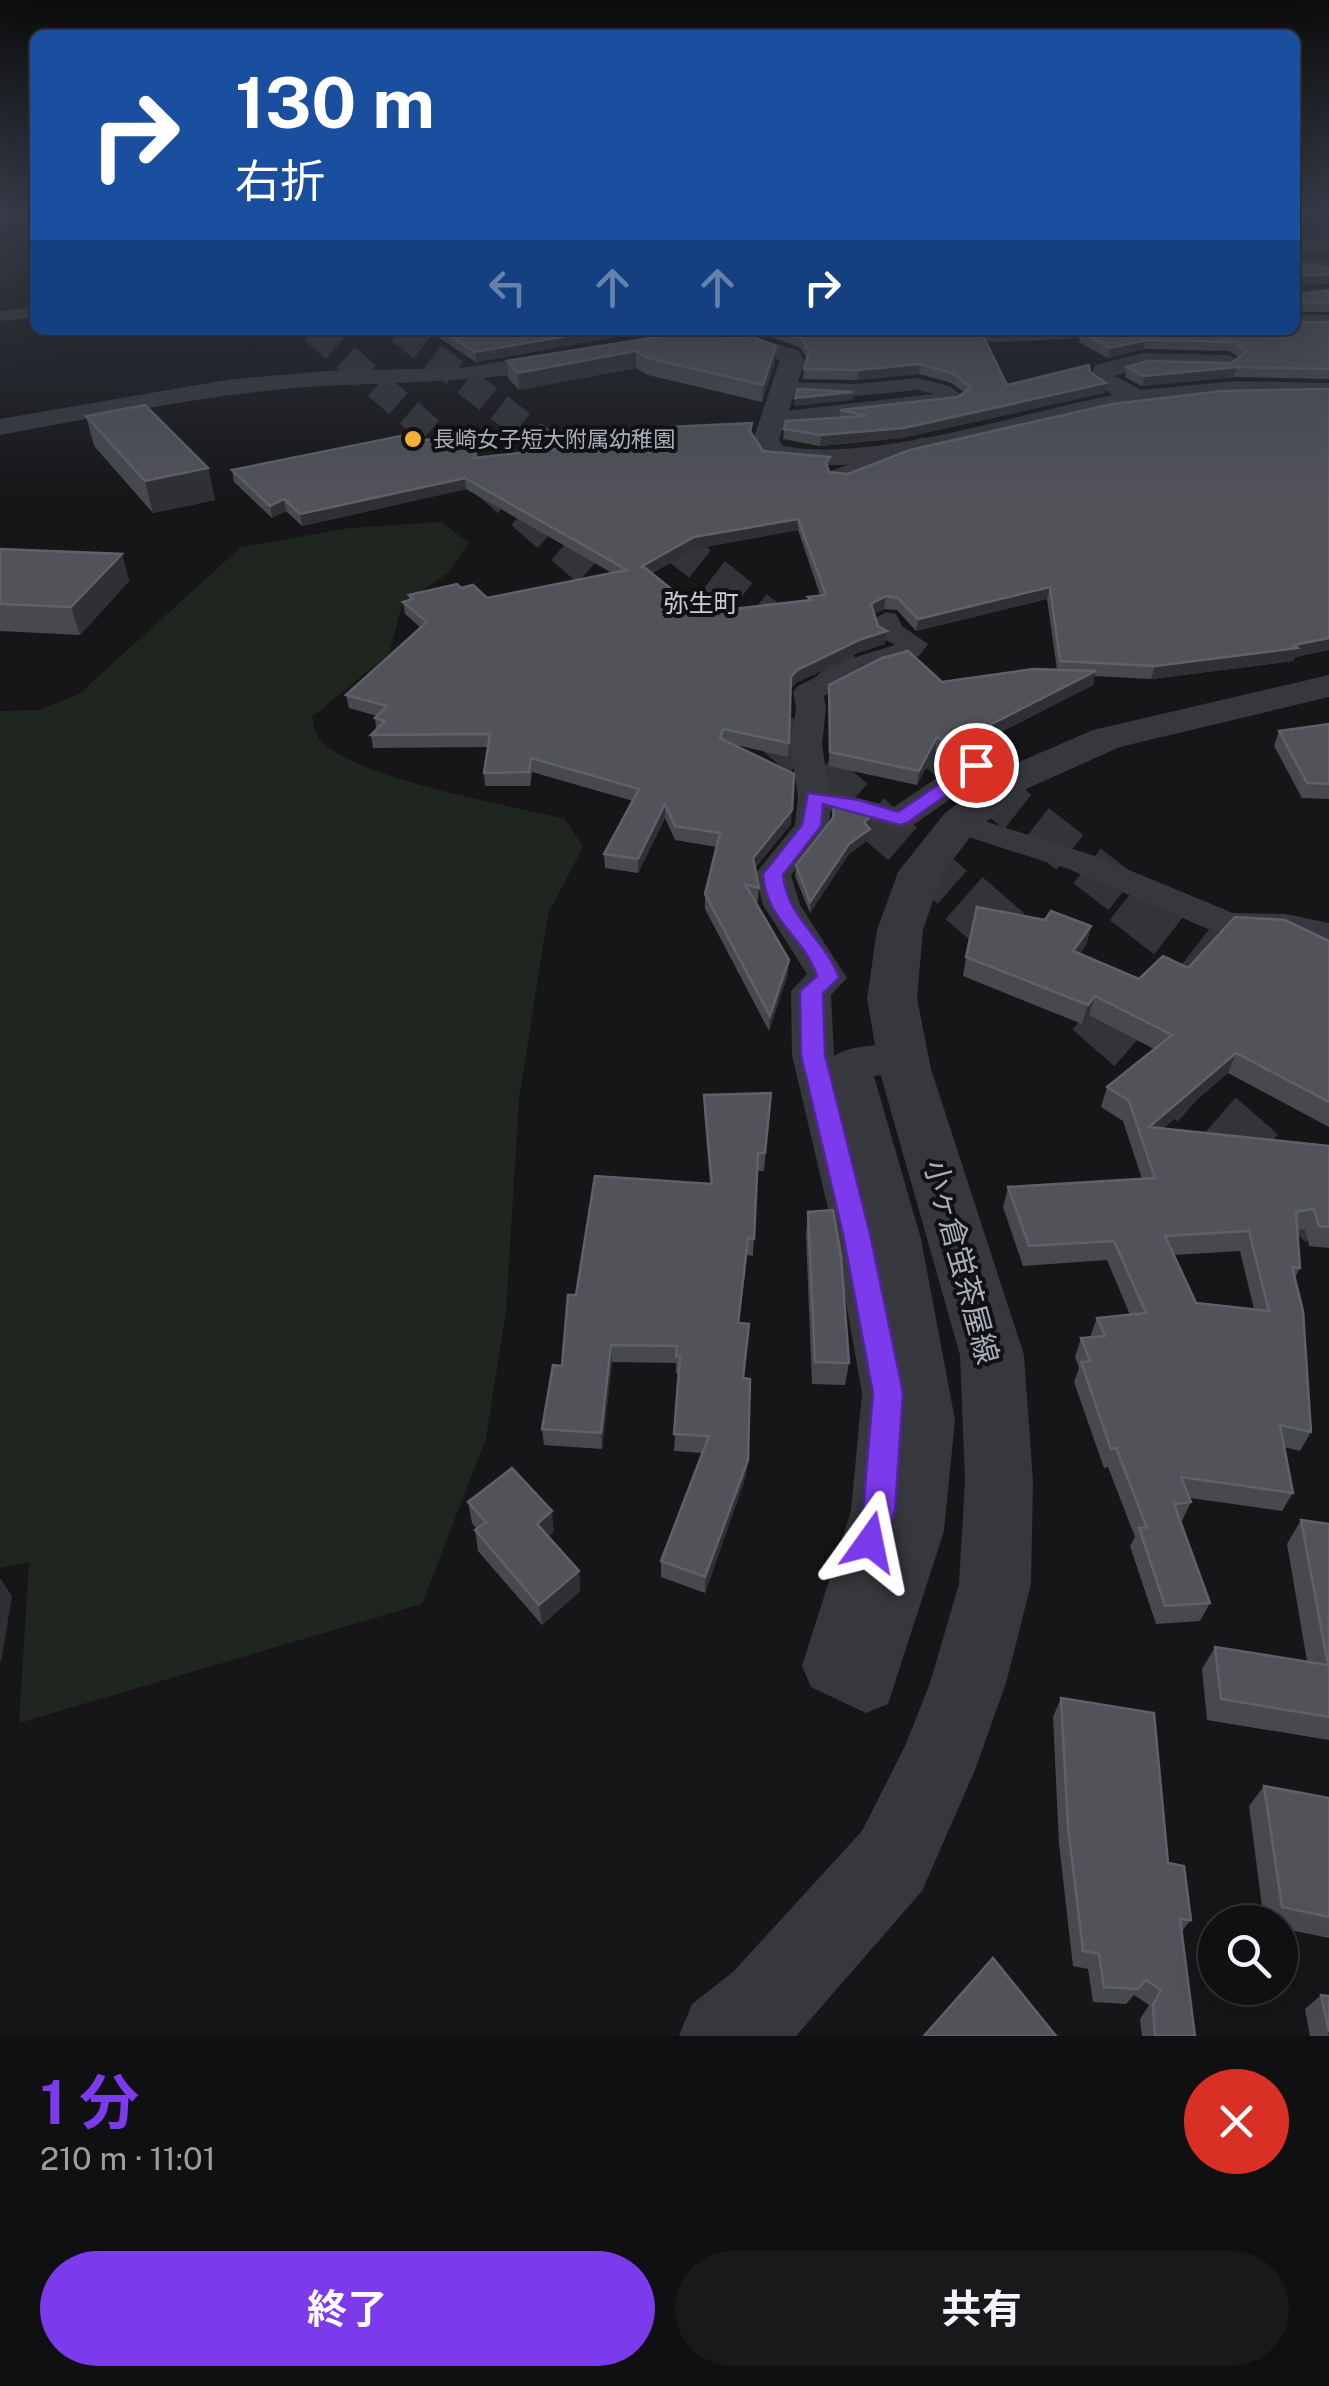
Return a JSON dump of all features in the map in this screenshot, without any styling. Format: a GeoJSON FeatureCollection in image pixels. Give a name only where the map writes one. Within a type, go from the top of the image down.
{"type":"FeatureCollection","features":[{"type":"Feature","properties":{"kind":"street"},"geometry":{"type":"LineString","coordinates":[[0,316],[30,313]]}},
{"type":"Feature","properties":{"kind":"street"},"geometry":{"type":"LineString","coordinates":[[1300,322],[1329,322]]}},
{"type":"Feature","properties":{"kind":"street"},"geometry":{"type":"LineString","coordinates":[[1006,335],[1036,335]]}},
{"type":"Feature","properties":{"kind":"street"},"geometry":{"type":"LineString","coordinates":[[692,337],[741,341],[790,355],[793,361],[766,440],[768,448],[787,457],[824,458],[927,441],[1136,398],[1237,387],[1329,390]]}},
{"type":"Feature","properties":{"kind":"street"},"geometry":{"type":"LineString","coordinates":[[0,427],[232,386],[327,378],[462,375],[594,354]]}},
{"type":"Feature","properties":{"kind":"street"},"geometry":{"type":"LineString","coordinates":[[1136,398],[1102,378],[1104,370],[1144,360],[1254,362]]}},
{"type":"Feature","properties":{"kind":"street"},"geometry":{"type":"LineString","coordinates":[[776,418],[956,398],[934,384],[860,390],[785,386]]}},
{"type":"Feature","properties":{"kind":"street"},"geometry":{"type":"LineString","coordinates":[[839,476],[927,441]]}},
{"type":"Feature","properties":{"kind":"street"},"geometry":{"type":"LineString","coordinates":[[886,620],[890,631],[914,644],[909,650],[870,662],[808,692],[811,709],[806,744],[814,797],[812,826],[773,874],[775,896],[789,922],[823,962],[828,978],[812,991],[813,1055],[857,1234],[888,1393],[879,1511],[832,1666],[866,1682],[916,1531],[929,1420],[896,1239],[850,1063],[903,1060]]}},
{"type":"Feature","properties":{"kind":"street","name":"小ヶ倉蛍茶屋線"},"geometry":{"type":"LineString","coordinates":[[724,2036],[765,2004],[892,1861],[935,1770],[968,1683],[995,1584],[1000,1481],[992,1355],[903,1060],[892,998],[900,930],[920,872],[959,823],[1012,780],[1107,738],[1329,686]]}},
{"type":"Feature","properties":{"kind":"street"},"geometry":{"type":"LineString","coordinates":[[814,797],[859,805],[900,819],[976,765],[1012,780]]}},
{"type":"Feature","properties":{"kind":"street"},"geometry":{"type":"LineString","coordinates":[[959,823],[1083,863],[1228,924],[1286,926],[1329,935]]}},
{"type":"Feature","properties":{"kind":"shaded area"},"geometry":{"type":"Polygon","coordinates":[[[441,522],[469,543],[448,573],[402,605],[389,654],[312,717],[319,739],[364,766],[434,789],[565,819],[583,847],[548,914],[519,1099],[506,1311],[486,1438],[422,1604],[19,1723],[29,1562],[0,1568],[0,711],[39,710],[79,694],[241,547],[350,528],[441,522]]]}},
{"type":"Feature","properties":{"kind":"building"},"geometry":{"type":"Polygon","coordinates":[[[1300,322],[1329,322],[1329,369],[1237,367],[1144,376],[1127,367],[1147,361],[1231,363],[1247,351],[1232,342],[1146,340],[1110,348],[1086,335],[1300,335],[1300,322]]]}},
{"type":"Feature","properties":{"kind":"building"},"geometry":{"type":"Polygon","coordinates":[[[449,335],[572,335],[475,352],[449,335]]]}},
{"type":"Feature","properties":{"kind":"building"},"geometry":{"type":"Polygon","coordinates":[[[670,335],[753,337],[776,346],[763,385],[648,358],[636,351],[518,373],[507,361],[670,335]]]}},
{"type":"Feature","properties":{"kind":"building"},"geometry":{"type":"Polygon","coordinates":[[[793,335],[983,336],[1007,385],[1089,365],[1090,372],[1106,383],[904,428],[821,435],[784,429],[786,421],[867,416],[840,410],[958,397],[971,387],[952,373],[920,364],[858,370],[804,369],[809,352],[802,338],[793,335]]]}},
{"type":"Feature","properties":{"kind":"building"},"geometry":{"type":"Polygon","coordinates":[[[798,389],[853,392],[795,398],[798,389]]]}},
{"type":"Feature","properties":{"kind":"building"},"geometry":{"type":"Polygon","coordinates":[[[1329,389],[1329,638],[1294,645],[1298,648],[1155,666],[1060,661],[1050,587],[918,619],[898,598],[886,596],[871,604],[878,626],[887,631],[859,640],[797,670],[791,677],[789,743],[723,729],[720,738],[794,774],[792,810],[753,858],[759,888],[745,884],[789,960],[770,1016],[705,894],[720,833],[675,826],[665,804],[638,859],[604,854],[639,789],[531,758],[529,772],[484,773],[490,734],[371,735],[385,721],[375,718],[387,706],[346,695],[427,622],[403,602],[413,599],[409,595],[457,584],[461,588],[473,585],[487,598],[627,570],[465,478],[300,514],[284,499],[270,506],[232,470],[401,436],[402,441],[477,437],[474,458],[582,446],[571,435],[602,430],[752,423],[750,431],[763,451],[830,457],[826,463],[829,472],[848,474],[910,450],[1112,404],[1222,391],[1329,389]],[[798,519],[694,537],[639,568],[644,567],[695,608],[713,603],[724,610],[826,595],[798,519]]]}},
{"type":"Feature","properties":{"kind":"building"},"geometry":{"type":"Polygon","coordinates":[[[145,405],[208,468],[145,481],[86,416],[145,405]]]}},
{"type":"Feature","properties":{"kind":"building"},"geometry":{"type":"Polygon","coordinates":[[[0,549],[122,554],[71,607],[0,604],[0,549]]]}},
{"type":"Feature","properties":{"kind":"building"},"geometry":{"type":"Polygon","coordinates":[[[908,651],[942,682],[1033,669],[1096,671],[952,744],[937,737],[919,771],[830,752],[829,685],[882,658],[908,651]]]}},
{"type":"Feature","properties":{"kind":"building"},"geometry":{"type":"Polygon","coordinates":[[[1329,724],[1329,784],[1307,783],[1279,731],[1329,724]]]}},
{"type":"Feature","properties":{"kind":"building"},"geometry":{"type":"Polygon","coordinates":[[[834,805],[872,816],[864,822],[870,829],[849,844],[810,902],[796,865],[833,818],[834,805]]]}},
{"type":"Feature","properties":{"kind":"building"},"geometry":{"type":"Polygon","coordinates":[[[977,907],[1045,920],[1051,911],[1091,926],[1073,951],[1139,979],[1163,956],[1188,968],[1235,917],[1285,920],[1329,941],[1329,1102],[1236,1053],[1149,1127],[1329,1146],[1329,1227],[1319,1226],[1314,1209],[1296,1212],[1300,1268],[1292,1267],[1303,1311],[1311,1432],[1280,1425],[1293,1493],[1181,1477],[1191,1502],[1174,1504],[1210,1603],[1165,1606],[1139,1528],[1147,1528],[1116,1448],[1111,1449],[1081,1362],[1090,1361],[1081,1338],[1105,1336],[1097,1318],[1146,1313],[1114,1241],[1029,1246],[1008,1187],[1155,1178],[1129,1101],[1107,1087],[1172,1035],[1095,996],[1088,1005],[966,957],[977,907]],[[1249,1231],[1165,1236],[1196,1303],[1269,1311],[1249,1231]]]}},
{"type":"Feature","properties":{"kind":"building"},"geometry":{"type":"Polygon","coordinates":[[[771,1093],[765,1153],[758,1153],[754,1239],[748,1238],[738,1323],[749,1324],[743,1378],[750,1379],[748,1460],[705,1577],[661,1561],[709,1436],[674,1434],[680,1357],[676,1356],[677,1346],[611,1345],[601,1433],[542,1429],[553,1365],[562,1366],[568,1295],[576,1295],[595,1176],[712,1184],[704,1095],[771,1093]]]}},
{"type":"Feature","properties":{"kind":"building"},"geometry":{"type":"Polygon","coordinates":[[[833,1210],[841,1256],[849,1363],[815,1362],[808,1212],[833,1210]]]}},
{"type":"Feature","properties":{"kind":"building"},"geometry":{"type":"Polygon","coordinates":[[[512,1468],[552,1511],[537,1524],[579,1571],[539,1605],[475,1530],[486,1522],[468,1502],[512,1468]]]}},
{"type":"Feature","properties":{"kind":"building"},"geometry":{"type":"Polygon","coordinates":[[[1301,1520],[1329,1524],[1329,1717],[1221,1699],[1215,1647],[1328,1665],[1301,1520]]]}},
{"type":"Feature","properties":{"kind":"building"},"geometry":{"type":"Polygon","coordinates":[[[1061,1698],[1154,1713],[1168,1863],[1184,1866],[1191,1920],[1180,1919],[1195,2036],[1155,2036],[1153,2005],[1161,1990],[1146,1980],[1138,1989],[1104,1987],[1099,1954],[1083,1951],[1068,1827],[1061,1698]]]}},
{"type":"Feature","properties":{"kind":"building"},"geometry":{"type":"Polygon","coordinates":[[[1264,1786],[1329,1798],[1329,1917],[1298,1910],[1298,1905],[1282,1905],[1264,1786]]]}},
{"type":"Feature","properties":{"kind":"building"},"geometry":{"type":"Polygon","coordinates":[[[993,1958],[1056,2036],[924,2036],[993,1958]]]}},
{"type":"Feature","properties":{"kind":"building"},"geometry":{"type":"Polygon","coordinates":[[[1321,1995],[1329,1996],[1329,2032],[1321,1995]]]}},
{"type":"Feature","properties":{"kind":"tunnel"},"geometry":{"type":"LineString","coordinates":[[320,335],[486,480]]}},
{"type":"Feature","properties":{"kind":"tunnel"},"geometry":{"type":"LineString","coordinates":[[406,335],[592,480]]}},
{"type":"Feature","properties":{"kind":"tunnel"},"geometry":{"type":"LineString","coordinates":[[483,477],[652,625]]}},
{"type":"Feature","properties":{"kind":"tunnel"},"geometry":{"type":"LineString","coordinates":[[589,477],[830,666]]}},
{"type":"Feature","properties":{"kind":"tunnel"},"geometry":{"type":"LineString","coordinates":[[827,663],[1131,900]]}},
{"type":"Feature","properties":{"kind":"tunnel"},"geometry":{"type":"LineString","coordinates":[[770,728],[967,900]]}},
{"type":"Feature","properties":{"kind":"tunnel"},"geometry":{"type":"LineString","coordinates":[[964,898],[1306,1196]]}},
{"type":"Feature","properties":{"kind":"tunnel"},"geometry":{"type":"LineString","coordinates":[[1127,898],[1329,1055]]}},
{"type":"Feature","properties":{"kind":"tunnel"},"geometry":{"type":"LineString","coordinates":[[1303,1193],[1329,1216]]}},
{"type":"Feature","properties":{"kind":"place","name":"長崎女子短大附属幼稚園"},"geometry":{"type":"Point","coordinates":[413,439]}},
{"type":"Feature","properties":{"kind":"district","name":"弥生町"},"geometry":{"type":"Point","coordinates":[701,603]}},
{"type":"Feature","properties":{"kind":"route"},"geometry":{"type":"LineString","coordinates":[[870,1542],[879,1511],[888,1393],[857,1234],[813,1055],[812,991],[828,978],[823,962],[789,922],[775,896],[773,874],[812,826],[814,797],[859,805],[900,819],[976,765]]}}]}
